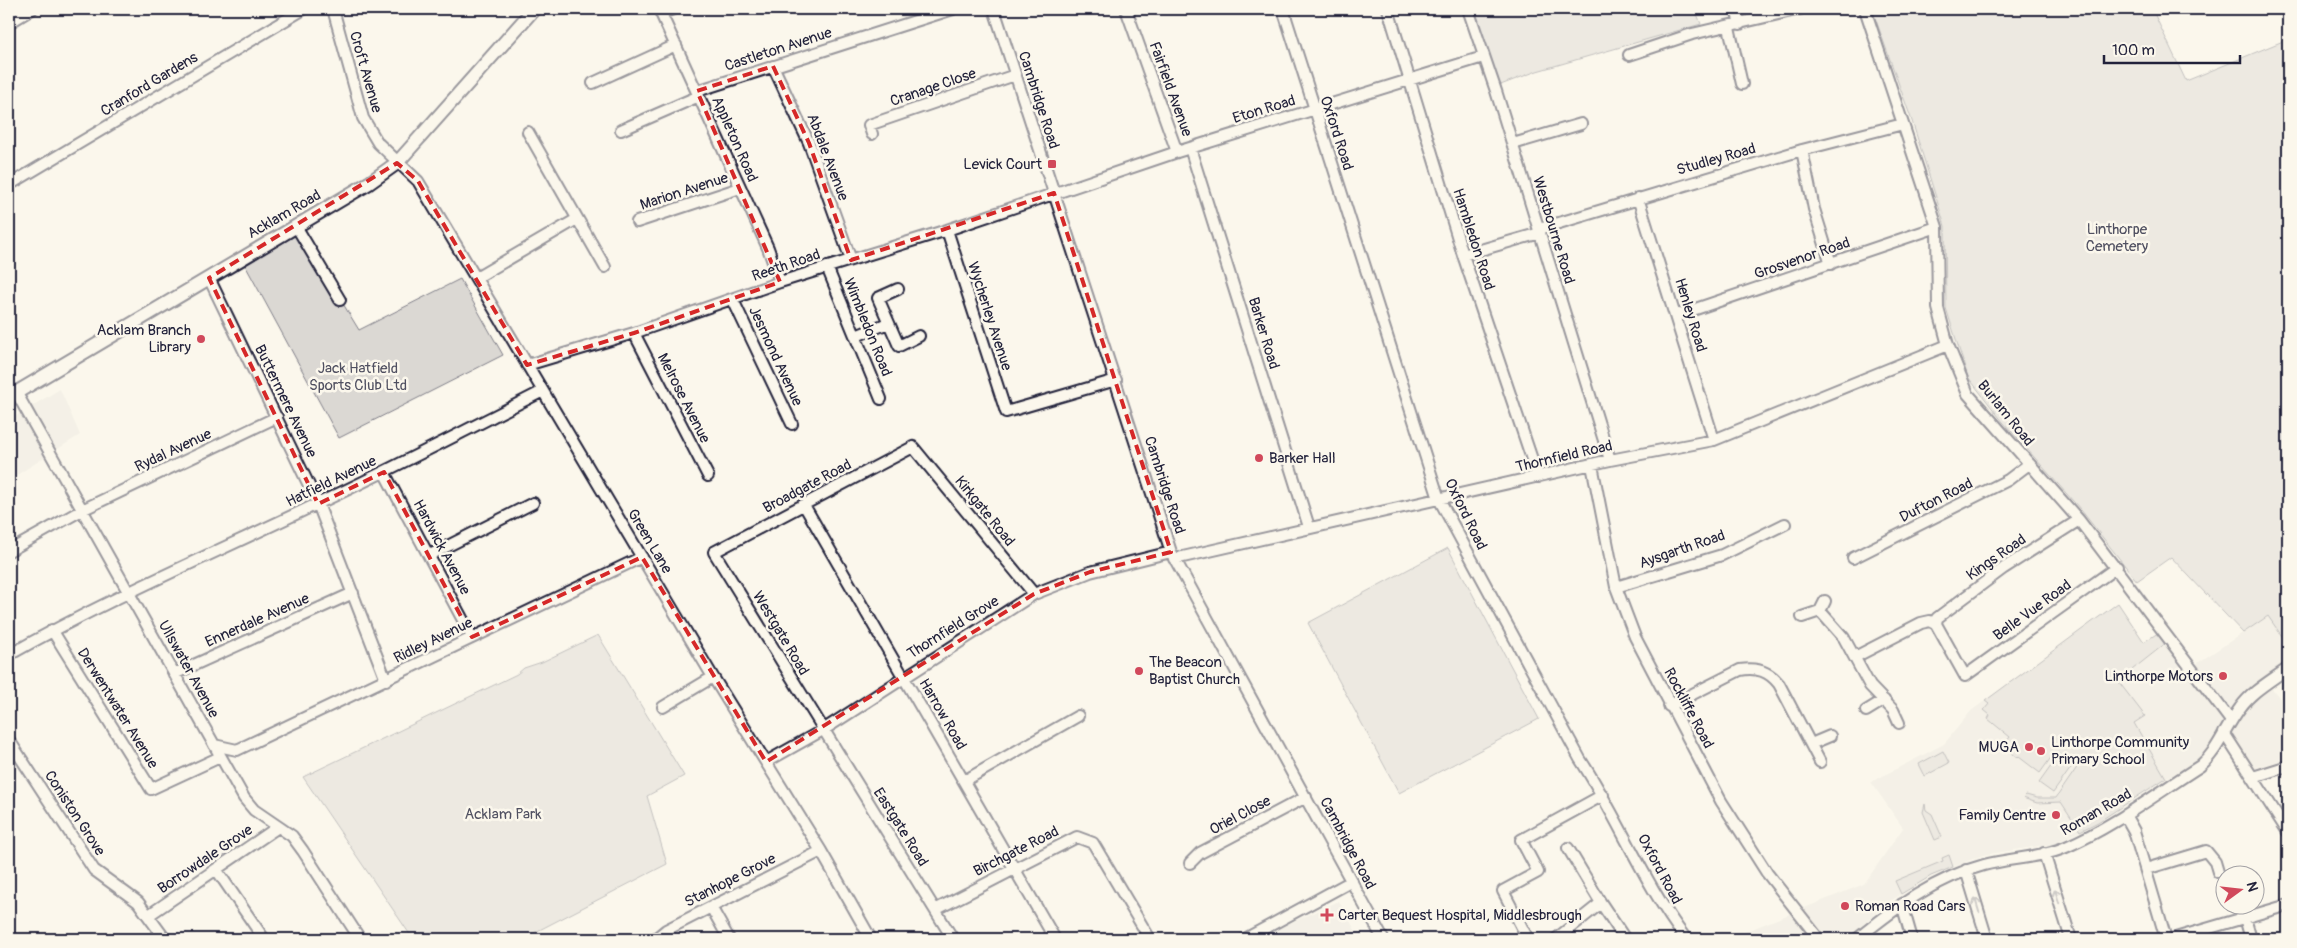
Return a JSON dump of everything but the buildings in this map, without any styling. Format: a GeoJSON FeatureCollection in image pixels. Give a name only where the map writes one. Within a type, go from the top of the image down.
{"type":"FeatureCollection","features":[{"type":"Feature","properties":{"kind":"main road","name":"Acklam Road"},"geometry":{"type":"LineString","coordinates":[[13,394],[369,183],[397,163],[534,9]]}},
{"type":"Feature","properties":{"kind":"street"},"geometry":{"type":"LineString","coordinates":[[9,23],[32,9]]}},
{"type":"Feature","properties":{"kind":"street","name":"Cranford Gardens"},"geometry":{"type":"LineString","coordinates":[[9,185],[304,9]]}},
{"type":"Feature","properties":{"kind":"street","name":"Croft Avenue"},"geometry":{"type":"LineString","coordinates":[[333,9],[363,118],[370,133],[397,163]]}},
{"type":"Feature","properties":{"kind":"street"},"geometry":{"type":"LineString","coordinates":[[660,11],[673,9]]}},
{"type":"Feature","properties":{"kind":"street","name":"Castleton Avenue"},"geometry":{"type":"LineString","coordinates":[[620,130],[698,94],[774,66],[953,9]]}},
{"type":"Feature","properties":{"kind":"street","name":"Cambridge Road"},"geometry":{"type":"LineString","coordinates":[[994,9],[1173,556],[1383,939]]}},
{"type":"Feature","properties":{"kind":"street","name":"Fairfield Avenue"},"geometry":{"type":"LineString","coordinates":[[1126,9],[1177,152]]}},
{"type":"Feature","properties":{"kind":"street","name":"Oxford Road"},"geometry":{"type":"LineString","coordinates":[[1284,9],[1314,110],[1439,499],[1580,759],[1603,795],[1669,917],[1686,939]]}},
{"type":"Feature","properties":{"kind":"street","name":"Hambledon Road"},"geometry":{"type":"LineString","coordinates":[[1388,9],[1463,255],[1538,477]]}},
{"type":"Feature","properties":{"kind":"street","name":"Westbourne Road"},"geometry":{"type":"LineString","coordinates":[[1468,9],[1610,460]]}},
{"type":"Feature","properties":{"kind":"street"},"geometry":{"type":"LineString","coordinates":[[1736,9],[1740,24]]}},
{"type":"Feature","properties":{"kind":"street"},"geometry":{"type":"LineString","coordinates":[[1629,55],[1692,34],[1729,27],[1800,9]]}},
{"type":"Feature","properties":{"kind":"street","name":"Burlam Road"},"geometry":{"type":"LineString","coordinates":[[1865,9],[1937,227],[1938,308],[1948,345],[1968,394],[2079,520],[2231,721]]}},
{"type":"Feature","properties":{"kind":"street","name":"Appleton Road"},"geometry":{"type":"LineString","coordinates":[[660,11],[780,282]]}},
{"type":"Feature","properties":{"kind":"street"},"geometry":{"type":"LineString","coordinates":[[1729,27],[1742,84]]}},
{"type":"Feature","properties":{"kind":"street"},"geometry":{"type":"LineString","coordinates":[[593,83],[676,45]]}},
{"type":"Feature","properties":{"kind":"street","name":"Eton Road"},"geometry":{"type":"LineString","coordinates":[[1054,193],[1177,152],[1483,58]]}},
{"type":"Feature","properties":{"kind":"street","name":"Abdale Avenue"},"geometry":{"type":"LineString","coordinates":[[774,66],[809,143],[851,260]]}},
{"type":"Feature","properties":{"kind":"street","name":"Cranage Close"},"geometry":{"type":"LineString","coordinates":[[872,134],[869,125],[1015,75]]}},
{"type":"Feature","properties":{"kind":"street"},"geometry":{"type":"LineString","coordinates":[[1512,144],[1581,124]]}},
{"type":"Feature","properties":{"kind":"street","name":"Studley Road"},"geometry":{"type":"LineString","coordinates":[[1463,255],[1638,198],[1802,150],[1904,124]]}},
{"type":"Feature","properties":{"kind":"street"},"geometry":{"type":"LineString","coordinates":[[528,132],[605,267]]}},
{"type":"Feature","properties":{"kind":"street","name":"Barker Road"},"geometry":{"type":"LineString","coordinates":[[1190,148],[1309,527]]}},
{"type":"Feature","properties":{"kind":"street"},"geometry":{"type":"LineString","coordinates":[[1802,150],[1814,209],[1831,264]]}},
{"type":"Feature","properties":{"kind":"street","name":"Green Lane"},"geometry":{"type":"LineString","coordinates":[[397,163],[418,181],[713,677],[821,851],[871,939]]}},
{"type":"Feature","properties":{"kind":"street","name":"Marion Avenue"},"geometry":{"type":"LineString","coordinates":[[637,222],[740,188]]}},
{"type":"Feature","properties":{"kind":"street","name":"Reeth Road"},"geometry":{"type":"LineString","coordinates":[[526,365],[634,333],[780,282],[947,230],[1054,193]]}},
{"type":"Feature","properties":{"kind":"street","name":"Henley Road"},"geometry":{"type":"LineString","coordinates":[[1638,198],[1714,440]]}},
{"type":"Feature","properties":{"kind":"street"},"geometry":{"type":"LineString","coordinates":[[476,278],[577,219]]}},
{"type":"Feature","properties":{"kind":"street"},"geometry":{"type":"LineString","coordinates":[[296,226],[340,300]]}},
{"type":"Feature","properties":{"kind":"street","name":"Grosvenor Road"},"geometry":{"type":"LineString","coordinates":[[1676,316],[1937,227]]}},
{"type":"Feature","properties":{"kind":"street","name":"Wycherley Avenue"},"geometry":{"type":"LineString","coordinates":[[947,230],[1006,412],[1116,380]]}},
{"type":"Feature","properties":{"kind":"street","name":"Wimbledon Road"},"geometry":{"type":"LineString","coordinates":[[827,267],[882,399]]}},
{"type":"Feature","properties":{"kind":"street","name":"Buttermere Avenue"},"geometry":{"type":"LineString","coordinates":[[209,278],[318,504],[386,680]]}},
{"type":"Feature","properties":{"kind":"street"},"geometry":{"type":"LineString","coordinates":[[898,289],[878,298],[888,323],[899,346],[919,336]]}},
{"type":"Feature","properties":{"kind":"street","name":"Jesmond Avenue"},"geometry":{"type":"LineString","coordinates":[[733,300],[792,424]]}},
{"type":"Feature","properties":{"kind":"street"},"geometry":{"type":"LineString","coordinates":[[856,336],[888,323]]}},
{"type":"Feature","properties":{"kind":"street","name":"Melrose Avenue"},"geometry":{"type":"LineString","coordinates":[[634,333],[708,476]]}},
{"type":"Feature","properties":{"kind":"street","name":"Thornfield Road"},"geometry":{"type":"LineString","coordinates":[[1173,556],[1610,460],[1714,440],[1948,345]]}},
{"type":"Feature","properties":{"kind":"street","name":"Hatfield Avenue"},"geometry":{"type":"LineString","coordinates":[[9,656],[52,630],[129,591],[318,504],[543,391]]}},
{"type":"Feature","properties":{"kind":"street","name":"Ullswater Avenue"},"geometry":{"type":"LineString","coordinates":[[13,394],[61,469],[82,510],[244,798],[254,810],[292,836],[360,939]]}},
{"type":"Feature","properties":{"kind":"street","name":"Rydal Avenue"},"geometry":{"type":"LineString","coordinates":[[9,551],[82,510],[277,417]]}},
{"type":"Feature","properties":{"kind":"street","name":"Broadgate Road"},"geometry":{"type":"LineString","coordinates":[[714,552],[913,447]]}},
{"type":"Feature","properties":{"kind":"street","name":"Kirkgate Road"},"geometry":{"type":"LineString","coordinates":[[913,447],[1034,594]]}},
{"type":"Feature","properties":{"kind":"street","name":"Dufton Road"},"geometry":{"type":"LineString","coordinates":[[1853,558],[2008,480],[2029,464]]}},
{"type":"Feature","properties":{"kind":"street","name":"Rockliffe Road"},"geometry":{"type":"LineString","coordinates":[[1592,465],[1616,588],[1635,637],[1721,801],[1767,873],[1819,939]]}},
{"type":"Feature","properties":{"kind":"street","name":"Hardwick Avenue"},"geometry":{"type":"LineString","coordinates":[[384,472],[430,555],[472,637]]}},
{"type":"Feature","properties":{"kind":"street"},"geometry":{"type":"LineString","coordinates":[[430,555],[533,504]]}},
{"type":"Feature","properties":{"kind":"street","name":"Harrow Road"},"geometry":{"type":"LineString","coordinates":[[804,505],[1055,939]]}},
{"type":"Feature","properties":{"kind":"street","name":"Kings Road"},"geometry":{"type":"LineString","coordinates":[[1936,624],[1937,618],[2004,568],[2079,520]]}},
{"type":"Feature","properties":{"kind":"street","name":"Aysgarth Road"},"geometry":{"type":"LineString","coordinates":[[1616,588],[1722,554],[1785,524]]}},
{"type":"Feature","properties":{"kind":"street","name":"Westgate Road"},"geometry":{"type":"LineString","coordinates":[[714,552],[823,730]]}},
{"type":"Feature","properties":{"kind":"street","name":"Thornfield Grove"},"geometry":{"type":"LineString","coordinates":[[766,762],[823,730],[1034,594],[1090,572],[1173,556]]}},
{"type":"Feature","properties":{"kind":"street","name":"Ridley Avenue"},"geometry":{"type":"LineString","coordinates":[[237,750],[642,557]]}},
{"type":"Feature","properties":{"kind":"street","name":"Belle Vue Road"},"geometry":{"type":"LineString","coordinates":[[1936,624],[1965,676],[2116,568]]}},
{"type":"Feature","properties":{"kind":"street","name":"Ennerdale Avenue"},"geometry":{"type":"LineString","coordinates":[[174,674],[353,593]]}},
{"type":"Feature","properties":{"kind":"street"},"geometry":{"type":"LineString","coordinates":[[1802,616],[1820,611],[1825,601]]}},
{"type":"Feature","properties":{"kind":"street"},"geometry":{"type":"LineString","coordinates":[[1820,611],[1844,638],[1870,686],[1893,710],[1899,723]]}},
{"type":"Feature","properties":{"kind":"street"},"geometry":{"type":"LineString","coordinates":[[1855,658],[1921,623],[1930,621],[1936,624]]}},
{"type":"Feature","properties":{"kind":"street","name":"Derwentwater Avenue"},"geometry":{"type":"LineString","coordinates":[[52,630],[151,789],[220,757]]}},
{"type":"Feature","properties":{"kind":"street"},"geometry":{"type":"LineString","coordinates":[[1670,706],[1740,670],[1751,668],[1764,671],[1772,675],[1779,684],[1820,762]]}},
{"type":"Feature","properties":{"kind":"street","name":"Roman Road"},"geometry":{"type":"LineString","coordinates":[[1857,939],[1902,904],[1935,883],[1966,870],[2044,853],[2076,842],[2124,815],[2211,757],[2231,721],[2252,693],[2288,668]]}},
{"type":"Feature","properties":{"kind":"street"},"geometry":{"type":"LineString","coordinates":[[663,707],[713,677]]}},
{"type":"Feature","properties":{"kind":"street"},"geometry":{"type":"LineString","coordinates":[[1866,711],[1884,700]]}},
{"type":"Feature","properties":{"kind":"street"},"geometry":{"type":"LineString","coordinates":[[964,781],[1078,716]]}},
{"type":"Feature","properties":{"kind":"street","name":"Eastgate Road"},"geometry":{"type":"LineString","coordinates":[[823,730],[953,939]]}},
{"type":"Feature","properties":{"kind":"street"},"geometry":{"type":"LineString","coordinates":[[2224,733],[2288,832]]}},
{"type":"Feature","properties":{"kind":"street"},"geometry":{"type":"LineString","coordinates":[[1812,744],[1830,736]]}},
{"type":"Feature","properties":{"kind":"street","name":"Coniston Grove"},"geometry":{"type":"LineString","coordinates":[[9,740],[94,870],[138,902],[165,939]]}},
{"type":"Feature","properties":{"kind":"street"},"geometry":{"type":"LineString","coordinates":[[214,745],[237,750],[228,769]]}},
{"type":"Feature","properties":{"kind":"street"},"geometry":{"type":"LineString","coordinates":[[2253,777],[2288,766]]}},
{"type":"Feature","properties":{"kind":"street"},"geometry":{"type":"LineString","coordinates":[[1528,939],[1503,891],[1538,872],[1521,840],[1603,795]]}},
{"type":"Feature","properties":{"kind":"street","name":"Oriel Close"},"geometry":{"type":"LineString","coordinates":[[1190,863],[1200,853],[1306,797]]}},
{"type":"Feature","properties":{"kind":"street"},"geometry":{"type":"LineString","coordinates":[[2124,815],[2134,831],[2166,939]]}},
{"type":"Feature","properties":{"kind":"street","name":"Borrowdale Grove"},"geometry":{"type":"LineString","coordinates":[[149,915],[278,827]]}},
{"type":"Feature","properties":{"kind":"street","name":"Birchgate Road"},"geometry":{"type":"LineString","coordinates":[[935,910],[1077,837],[1093,843],[1150,939]]}},
{"type":"Feature","properties":{"kind":"street"},"geometry":{"type":"LineString","coordinates":[[1568,848],[1625,939]]}},
{"type":"Feature","properties":{"kind":"street","name":"Stanhope Grove"},"geometry":{"type":"LineString","coordinates":[[655,939],[666,930],[821,851]]}},
{"type":"Feature","properties":{"kind":"street"},"geometry":{"type":"LineString","coordinates":[[2146,869],[2206,851],[2216,866]]}},
{"type":"Feature","properties":{"kind":"street"},"geometry":{"type":"LineString","coordinates":[[2044,853],[2071,939]]}},
{"type":"Feature","properties":{"kind":"street"},"geometry":{"type":"LineString","coordinates":[[216,869],[264,939]]}},
{"type":"Feature","properties":{"kind":"street"},"geometry":{"type":"LineString","coordinates":[[1966,870],[1987,939]]}},
{"type":"Feature","properties":{"kind":"street"},"geometry":{"type":"LineString","coordinates":[[1245,939],[1352,881]]}},
{"type":"Feature","properties":{"kind":"street"},"geometry":{"type":"LineString","coordinates":[[1556,939],[1601,903]]}},
{"type":"Feature","properties":{"kind":"street"},"geometry":{"type":"LineString","coordinates":[[1902,904],[1912,939]]}},
{"type":"Feature","properties":{"kind":"street"},"geometry":{"type":"LineString","coordinates":[[2172,939],[2288,905]]}},
{"type":"Feature","properties":{"kind":"street"},"geometry":{"type":"LineString","coordinates":[[711,907],[729,939]]}},
{"type":"Feature","properties":{"kind":"street"},"geometry":{"type":"LineString","coordinates":[[2245,918],[2251,939]]}},
{"type":"Feature","properties":{"kind":"highlighted area"},"geometry":{"type":"Polygon","coordinates":[[[773,66],[809,143],[851,260],[1054,193],[1171,552],[1090,572],[1034,594],[766,762],[642,557],[472,637],[384,472],[318,504],[209,278],[397,163],[418,181],[527,365],[634,333],[780,282],[697,91],[773,66]]]}},
{"type":"Feature","properties":{"kind":"shaded area"},"geometry":{"type":"Polygon","coordinates":[[[60,389],[80,435],[9,480],[9,420],[60,389]]]}},
{"type":"Feature","properties":{"kind":"shaded area","name":"Linthorpe Community Primary School"},"geometry":{"type":"Polygon","coordinates":[[[2118,603],[2144,642],[2158,633],[2166,643],[2196,664],[2268,616],[2288,645],[2288,664],[2271,687],[2288,709],[2288,758],[2255,768],[2235,743],[2166,778],[2098,822],[2053,844],[1983,855],[1931,876],[1884,905],[1847,939],[1727,939],[1864,884],[1903,828],[1871,782],[1944,744],[1971,711],[2118,603]]]}},
{"type":"Feature","properties":{"kind":"shaded area","name":"Carter Bequest Hospital, Middlesbrough"},"geometry":{"type":"Polygon","coordinates":[[[1339,901],[1360,939],[1278,939],[1275,930],[1339,901]]]}},
{"type":"Feature","properties":{"kind":"green space"},"geometry":{"type":"Polygon","coordinates":[[[1474,9],[1695,9],[1701,24],[1537,71],[1498,86],[1474,9]]]}},
{"type":"Feature","properties":{"kind":"green space","name":"Linthorpe Cemetery"},"geometry":{"type":"Polygon","coordinates":[[[1872,9],[2152,9],[2186,81],[2288,39],[2288,645],[2268,616],[2243,633],[2171,557],[2137,581],[2081,510],[2003,422],[1968,377],[1946,308],[1945,226],[1912,121],[1872,9]]]}},
{"type":"Feature","properties":{"kind":"green space","name":"Jack Hatfield Sports Club Ltd"},"geometry":{"type":"Polygon","coordinates":[[[300,233],[359,330],[460,279],[503,355],[339,438],[245,265],[300,233]]]}},
{"type":"Feature","properties":{"kind":"green space"},"geometry":{"type":"Polygon","coordinates":[[[1448,548],[1539,719],[1399,793],[1308,623],[1448,548]]]}},
{"type":"Feature","properties":{"kind":"green space"},"geometry":{"type":"Polygon","coordinates":[[[2118,603],[2144,642],[2158,633],[2166,643],[2118,681],[2145,716],[2134,723],[2166,778],[2098,822],[2080,831],[2061,802],[2037,803],[2023,798],[2026,795],[2037,798],[2056,798],[2078,766],[2055,752],[2040,773],[2018,758],[2003,746],[2010,737],[1988,719],[1990,715],[1984,710],[1989,704],[1985,701],[2118,603]]]}},
{"type":"Feature","properties":{"kind":"green space","name":"Acklam Park"},"geometry":{"type":"Polygon","coordinates":[[[598,635],[684,776],[647,796],[667,864],[522,939],[413,939],[303,777],[517,674],[524,668],[542,662],[598,635]]]}},
{"type":"Feature","properties":{"kind":"green space"},"geometry":{"type":"Polygon","coordinates":[[[1943,751],[1949,763],[1925,776],[1919,764],[1943,751]]]}},
{"type":"Feature","properties":{"kind":"green space"},"geometry":{"type":"Polygon","coordinates":[[[2059,755],[2073,765],[2053,793],[2039,783],[2059,755]]]}},
{"type":"Feature","properties":{"kind":"green space"},"geometry":{"type":"Polygon","coordinates":[[[1925,804],[1926,810],[1932,814],[1942,837],[1935,840],[1923,812],[1925,804]]]}},
{"type":"Feature","properties":{"kind":"green space"},"geometry":{"type":"Polygon","coordinates":[[[1949,855],[1953,867],[1931,876],[1901,894],[1895,881],[1943,861],[1942,858],[1949,855]]]}},
{"type":"Feature","properties":{"kind":"place","name":"Levick Court"},"geometry":{"type":"Point","coordinates":[1052,164]}},
{"type":"Feature","properties":{"kind":"place","name":"Acklam Branch Library"},"geometry":{"type":"Point","coordinates":[201,339]}},
{"type":"Feature","properties":{"kind":"place","name":"Barker Hall"},"geometry":{"type":"Point","coordinates":[1259,458]}},
{"type":"Feature","properties":{"kind":"place","name":"The Beacon Baptist Church"},"geometry":{"type":"Point","coordinates":[1139,671]}},
{"type":"Feature","properties":{"kind":"place","name":"Linthorpe Motors"},"geometry":{"type":"Point","coordinates":[2223,676]}},
{"type":"Feature","properties":{"kind":"place","name":"MUGA"},"geometry":{"type":"Point","coordinates":[2029,747]}},
{"type":"Feature","properties":{"kind":"place","name":"Linthorpe Community Primary School"},"geometry":{"type":"Point","coordinates":[2041,751]}},
{"type":"Feature","properties":{"kind":"place","name":"Family Centre"},"geometry":{"type":"Point","coordinates":[2056,815]}},
{"type":"Feature","properties":{"kind":"place","name":"Roman Road Cars"},"geometry":{"type":"Point","coordinates":[1845,906]}},
{"type":"Feature","properties":{"kind":"place","name":"Carter Bequest Hospital, Middlesbrough"},"geometry":{"type":"Point","coordinates":[1327,915]}}]}
